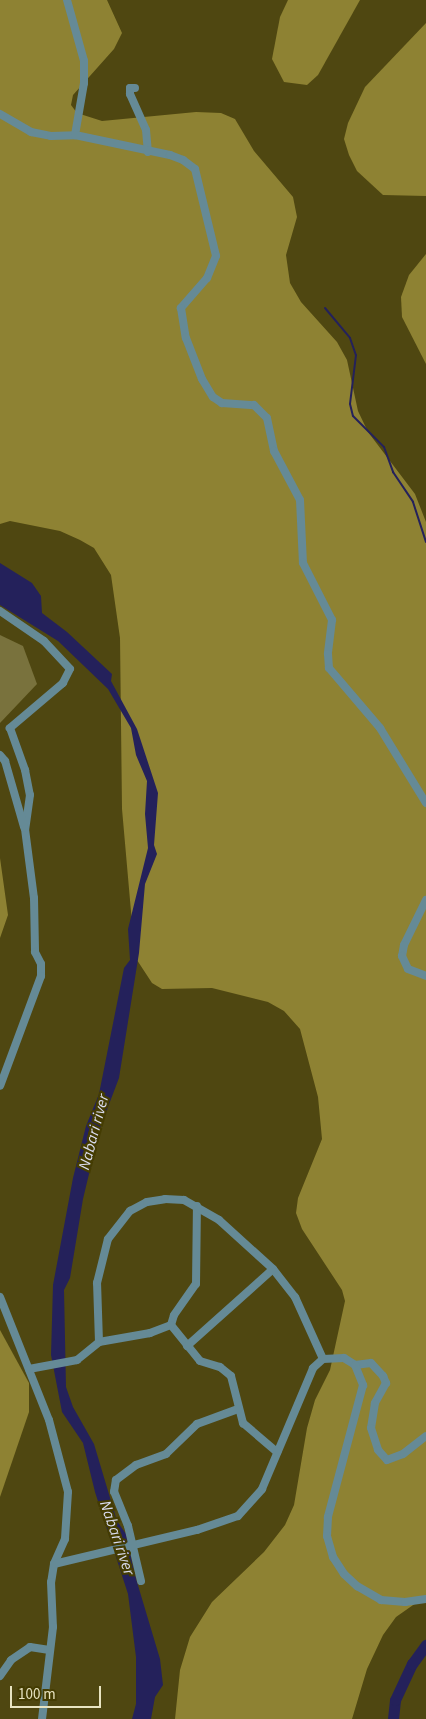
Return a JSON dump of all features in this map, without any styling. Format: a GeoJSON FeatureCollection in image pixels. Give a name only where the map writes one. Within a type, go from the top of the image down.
{"type":"FeatureCollection","features":[{"type":"Feature","properties":{"kind":"street"},"geometry":{"type":"LineString","coordinates":[[67,0],[84,61],[84,83],[75,135]]}},
{"type":"Feature","properties":{"kind":"street"},"geometry":{"type":"LineString","coordinates":[[136,88],[130,88],[130,94],[146,130],[148,152]]}},
{"type":"Feature","properties":{"kind":"street"},"geometry":{"type":"LineString","coordinates":[[0,114],[31,132],[51,136],[75,135],[183,160],[195,169],[209,219],[216,256],[214,265],[181,308],[186,338],[202,380],[213,397],[222,403],[254,405],[267,418],[274,451],[300,500],[303,563],[332,620],[328,654],[330,668],[380,728],[426,803]]}},
{"type":"Feature","properties":{"kind":"street"},"geometry":{"type":"LineString","coordinates":[[0,611],[44,641],[70,669],[63,683],[10,728],[26,770],[30,795],[25,829]]}},
{"type":"Feature","properties":{"kind":"street"},"geometry":{"type":"LineString","coordinates":[[0,755],[5,761],[25,829],[35,952],[41,964],[41,976],[0,1086]]}},
{"type":"Feature","properties":{"kind":"street"},"geometry":{"type":"LineString","coordinates":[[426,900],[404,944],[402,956],[408,969],[426,976]]}},
{"type":"Feature","properties":{"kind":"street"},"geometry":{"type":"LineString","coordinates":[[99,1342],[96,1283],[102,1252],[116,1225],[130,1211],[147,1202],[166,1199],[197,1206],[219,1220],[273,1269],[295,1297],[323,1359]]}},
{"type":"Feature","properties":{"kind":"street"},"geometry":{"type":"LineString","coordinates":[[171,1326],[174,1315],[196,1284],[197,1206]]}},
{"type":"Feature","properties":{"kind":"street"},"geometry":{"type":"LineString","coordinates":[[186,1346],[273,1269]]}},
{"type":"Feature","properties":{"kind":"street"},"geometry":{"type":"LineString","coordinates":[[0,1296],[30,1368],[65,1471],[68,1492],[65,1539],[54,1564],[53,1627],[48,1650],[42,1719]]}},
{"type":"Feature","properties":{"kind":"street"},"geometry":{"type":"LineString","coordinates":[[30,1368],[77,1360],[99,1342],[150,1333],[171,1326]]}},
{"type":"Feature","properties":{"kind":"street"},"geometry":{"type":"LineString","coordinates":[[171,1326],[186,1346],[200,1360],[220,1368],[231,1376],[243,1423],[252,1434],[277,1452]]}},
{"type":"Feature","properties":{"kind":"street"},"geometry":{"type":"LineString","coordinates":[[54,1564],[238,1516],[262,1489],[306,1378],[323,1359],[344,1358],[355,1365],[361,1375],[361,1395],[328,1517],[327,1536],[334,1557],[344,1574],[357,1586],[381,1600],[405,1602],[426,1599]]}},
{"type":"Feature","properties":{"kind":"street"},"geometry":{"type":"LineString","coordinates":[[355,1365],[370,1363],[383,1376],[386,1383],[375,1403],[371,1428],[378,1450],[387,1460],[403,1454],[426,1436]]}},
{"type":"Feature","properties":{"kind":"street"},"geometry":{"type":"LineString","coordinates":[[141,1581],[134,1544],[114,1492],[116,1480],[136,1465],[166,1454],[198,1424],[238,1409]]}},
{"type":"Feature","properties":{"kind":"street"},"geometry":{"type":"LineString","coordinates":[[0,1676],[11,1660],[30,1647],[48,1650]]}},
{"type":"Feature","properties":{"kind":"shaded area"},"geometry":{"type":"Polygon","coordinates":[[[0,0],[107,0],[122,33],[114,49],[73,95],[71,105],[77,113],[102,121],[196,112],[221,113],[235,119],[254,151],[293,197],[297,217],[286,255],[290,283],[301,302],[337,342],[347,360],[358,411],[368,432],[415,494],[426,522],[426,1596],[396,1617],[383,1635],[367,1669],[352,1719],[175,1719],[180,1670],[190,1637],[212,1602],[264,1552],[285,1525],[294,1505],[307,1428],[315,1400],[330,1370],[345,1301],[342,1290],[302,1229],[296,1213],[298,1198],[322,1139],[318,1097],[300,1029],[284,1011],[268,1002],[212,988],[162,989],[152,983],[135,957],[122,809],[120,638],[111,575],[94,548],[80,540],[60,531],[10,521],[0,524],[0,0]]]}},
{"type":"Feature","properties":{"kind":"shaded area"},"geometry":{"type":"Polygon","coordinates":[[[288,0],[360,0],[318,75],[307,85],[284,82],[272,59],[280,17],[288,0]]]}},
{"type":"Feature","properties":{"kind":"shaded area"},"geometry":{"type":"Polygon","coordinates":[[[426,23],[426,196],[383,195],[357,171],[349,155],[344,139],[348,123],[365,87],[426,23]]]}},
{"type":"Feature","properties":{"kind":"shaded area"},"geometry":{"type":"Polygon","coordinates":[[[426,254],[426,364],[402,317],[401,297],[409,275],[426,254]]]}},
{"type":"Feature","properties":{"kind":"shaded area"},"geometry":{"type":"Polygon","coordinates":[[[0,635],[23,646],[37,684],[0,723],[0,635]]]}},
{"type":"Feature","properties":{"kind":"shaded area"},"geometry":{"type":"Polygon","coordinates":[[[0,858],[8,915],[0,938],[0,858]]]}},
{"type":"Feature","properties":{"kind":"shaded area"},"geometry":{"type":"Polygon","coordinates":[[[0,1330],[29,1383],[29,1412],[0,1497],[0,1330]]]}},
{"type":"Feature","properties":{"kind":"water","name":"Nabari river"},"geometry":{"type":"Polygon","coordinates":[[[0,563],[32,583],[41,596],[42,613],[67,632],[112,674],[111,681],[137,729],[158,793],[154,845],[157,854],[145,884],[139,953],[119,1078],[100,1128],[83,1199],[70,1278],[64,1290],[66,1387],[73,1407],[94,1444],[117,1521],[126,1534],[134,1572],[160,1659],[163,1685],[155,1697],[151,1719],[132,1719],[136,1704],[136,1657],[128,1594],[95,1492],[83,1443],[62,1412],[51,1355],[53,1285],[73,1178],[86,1126],[99,1094],[124,968],[130,960],[128,929],[148,848],[145,814],[147,781],[136,755],[131,728],[108,689],[58,641],[0,605],[0,563]]]}},
{"type":"Feature","properties":{"kind":"waterway"},"geometry":{"type":"LineString","coordinates":[[325,308],[350,338],[356,355],[350,404],[353,416],[384,447],[393,472],[413,502],[426,542]]}},
{"type":"Feature","properties":{"kind":"waterway"},"geometry":{"type":"LineString","coordinates":[[393,1719],[395,1700],[412,1664],[426,1645]]}}]}
